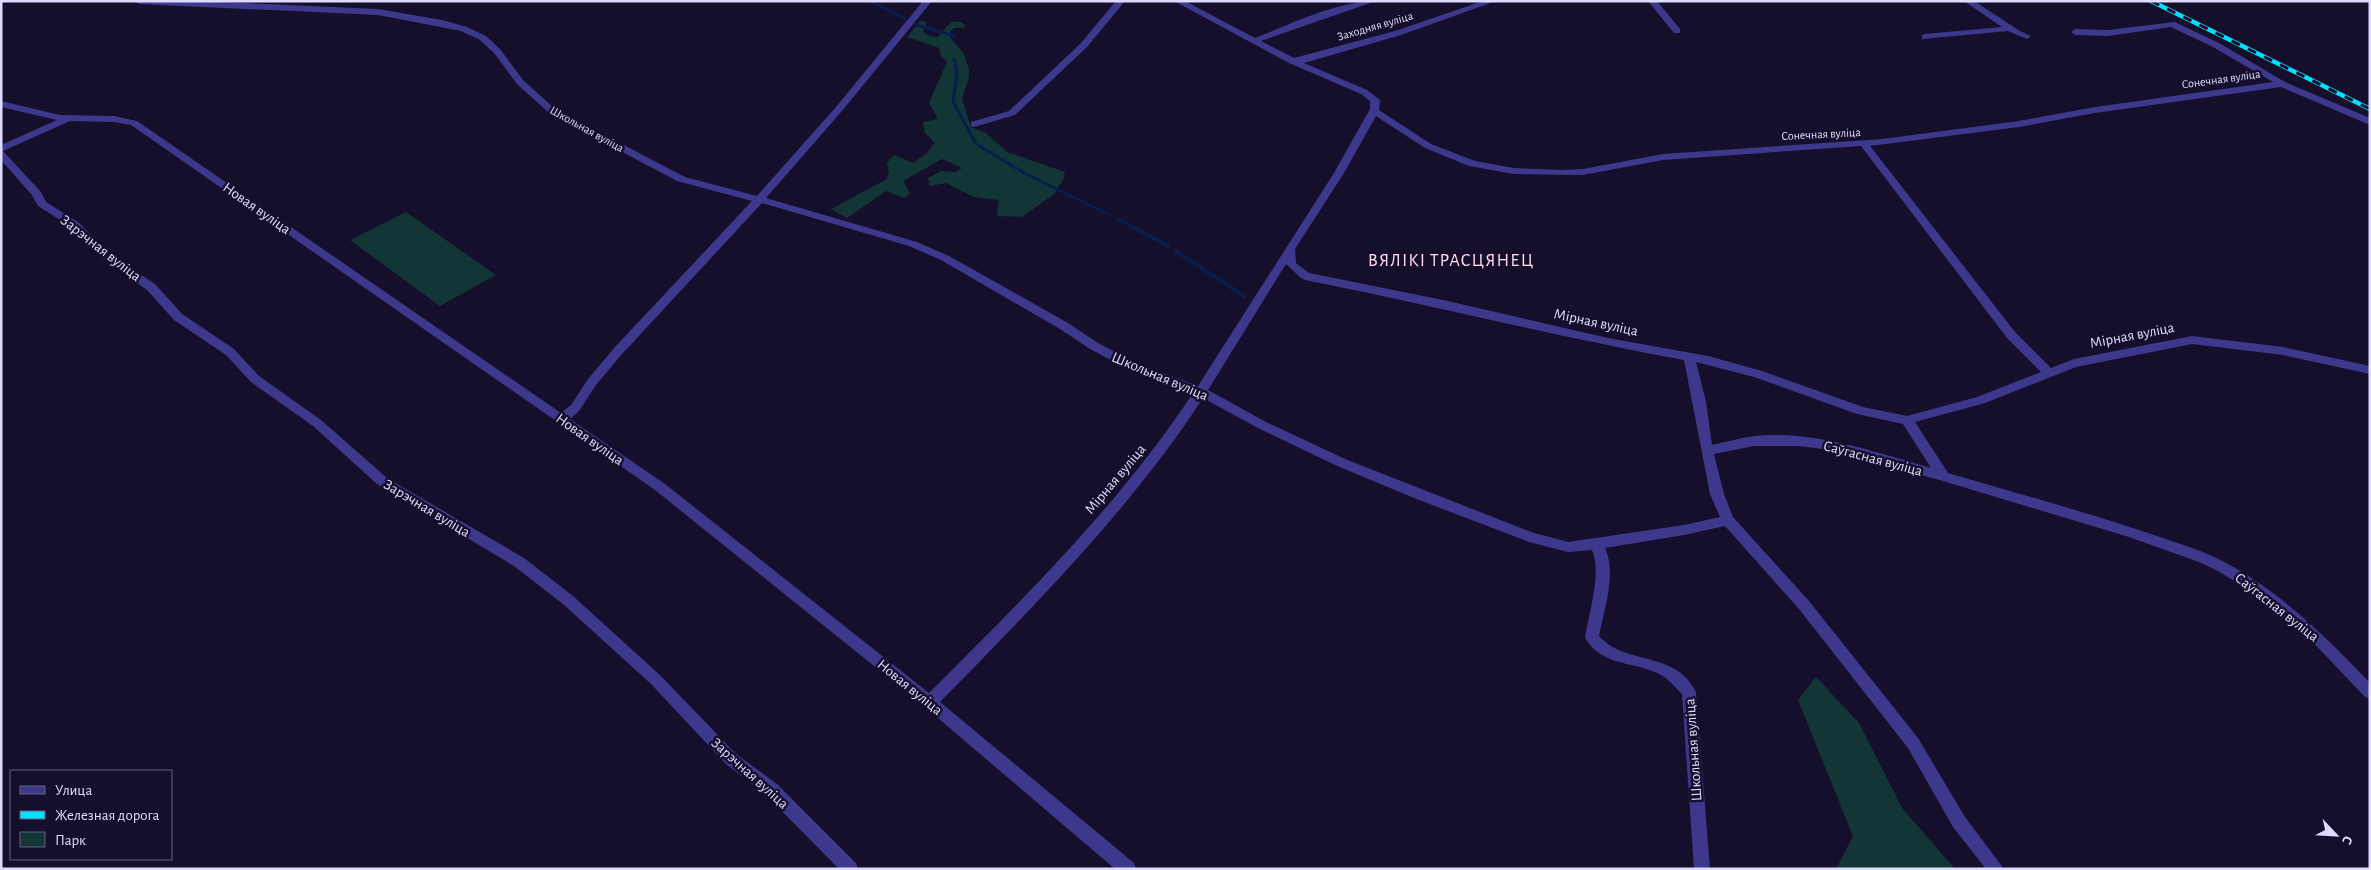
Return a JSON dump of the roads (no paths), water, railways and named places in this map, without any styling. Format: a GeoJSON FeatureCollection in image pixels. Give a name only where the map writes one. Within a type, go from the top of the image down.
{"type":"FeatureCollection","features":[{"type":"Feature","properties":{"kind":"street","name":"Школьная вуліца"},"geometry":{"type":"LineString","coordinates":[[139,1],[378,12],[410,17],[464,30],[483,38],[493,47],[520,82],[552,111],[681,179],[760,199],[882,234],[946,258],[1101,350],[1132,366],[1200,391],[1262,425],[1340,462],[1419,496],[1530,537],[1568,547],[1684,530],[1728,520]]}},
{"type":"Feature","properties":{"kind":"street"},"geometry":{"type":"LineString","coordinates":[[562,419],[575,408],[592,382],[619,350],[760,199],[839,109],[928,1]]}},
{"type":"Feature","properties":{"kind":"street"},"geometry":{"type":"LineString","coordinates":[[974,124],[1012,113],[1084,45],[1122,1]]}},
{"type":"Feature","properties":{"kind":"street"},"geometry":{"type":"LineString","coordinates":[[1178,1],[1292,61],[1364,92],[1375,100],[1374,111]]}},
{"type":"Feature","properties":{"kind":"street"},"geometry":{"type":"LineString","coordinates":[[1254,41],[1372,1]]}},
{"type":"Feature","properties":{"kind":"street","name":"Заходняя вуліца"},"geometry":{"type":"LineString","coordinates":[[1292,61],[1304,60],[1398,33],[1492,1]]}},
{"type":"Feature","properties":{"kind":"street"},"geometry":{"type":"LineString","coordinates":[[1652,1],[1677,31]]}},
{"type":"Feature","properties":{"kind":"street"},"geometry":{"type":"LineString","coordinates":[[1968,1],[2010,28],[2027,36]]}},
{"type":"Feature","properties":{"kind":"street"},"geometry":{"type":"LineString","coordinates":[[2075,32],[2108,33],[2172,24],[2216,45],[2282,84],[2370,122]]}},
{"type":"Feature","properties":{"kind":"street"},"geometry":{"type":"LineString","coordinates":[[1926,37],[1997,31],[2010,28]]}},
{"type":"Feature","properties":{"kind":"street","name":"Сонечная вуліца"},"geometry":{"type":"LineString","coordinates":[[1374,111],[1418,141],[1438,151],[1490,168],[1514,171],[1583,172],[1663,157],[1864,144],[2019,124],[2095,110],[2282,84]]}},
{"type":"Feature","properties":{"kind":"street","name":"Новая вуліца"},"geometry":{"type":"LineString","coordinates":[[1,104],[70,118],[114,119],[134,123],[562,419],[698,516],[930,702],[1128,869]]}},
{"type":"Feature","properties":{"kind":"street","name":"Мірная вуліца"},"geometry":{"type":"LineString","coordinates":[[930,702],[1014,617],[1124,494],[1168,441],[1236,338],[1277,269],[1339,173],[1374,111]]}},
{"type":"Feature","properties":{"kind":"street"},"geometry":{"type":"LineString","coordinates":[[1,149],[70,118]]}},
{"type":"Feature","properties":{"kind":"street"},"geometry":{"type":"LineString","coordinates":[[1864,144],[2000,322],[2048,372]]}},
{"type":"Feature","properties":{"kind":"street","name":"Зарэчная вуліца"},"geometry":{"type":"LineString","coordinates":[[1,154],[32,188],[42,204],[74,224],[106,256],[151,287],[178,317],[230,352],[254,379],[283,397],[317,423],[382,481],[424,508],[519,562],[568,600],[656,680],[731,758],[771,789],[850,869]]}},
{"type":"Feature","properties":{"kind":"street"},"geometry":{"type":"LineString","coordinates":[[1290,250],[1291,264],[1305,276]]}},
{"type":"Feature","properties":{"kind":"street","name":"Мірная вуліца"},"geometry":{"type":"LineString","coordinates":[[1277,269],[1443,304],[1608,342],[1689,356],[1758,374],[1861,411],[1907,420],[1981,400],[2048,372],[2106,356],[2192,340],[2291,352],[2370,370]]}},
{"type":"Feature","properties":{"kind":"street"},"geometry":{"type":"LineString","coordinates":[[1689,356],[1700,402],[1707,451],[1717,494],[1728,520],[1804,605],[1913,742],[1959,822],[1996,869]]}},
{"type":"Feature","properties":{"kind":"street"},"geometry":{"type":"LineString","coordinates":[[1907,420],[1943,476]]}},
{"type":"Feature","properties":{"kind":"street","name":"Саўгасная вуліца"},"geometry":{"type":"LineString","coordinates":[[1707,451],[1754,441],[1799,441],[1830,445],[1943,476],[2204,558],[2223,567],[2258,589],[2312,632],[2370,693]]}},
{"type":"Feature","properties":{"kind":"street","name":"Школьная вуліца"},"geometry":{"type":"LineString","coordinates":[[1596,544],[1602,557],[1603,572],[1592,637],[1599,648],[1616,656],[1660,668],[1674,676],[1689,692],[1702,869]]}},
{"type":"Feature","properties":{"kind":"waterway"},"geometry":{"type":"LineString","coordinates":[[870,1],[905,19]]}},
{"type":"Feature","properties":{"kind":"waterway"},"geometry":{"type":"LineString","coordinates":[[916,25],[955,36]]}},
{"type":"Feature","properties":{"kind":"waterway"},"geometry":{"type":"LineString","coordinates":[[954,59],[957,74],[953,102],[976,144],[1026,174],[1110,215]]}},
{"type":"Feature","properties":{"kind":"waterway"},"geometry":{"type":"LineString","coordinates":[[1118,219],[1137,229]]}},
{"type":"Feature","properties":{"kind":"waterway"},"geometry":{"type":"LineString","coordinates":[[1135,228],[1168,246]]}},
{"type":"Feature","properties":{"kind":"waterway"},"geometry":{"type":"LineString","coordinates":[[1176,251],[1244,296]]}},
{"type":"Feature","properties":{"kind":"railway"},"geometry":{"type":"LineString","coordinates":[[2151,1],[2370,109]]}},
{"type":"Feature","properties":{"kind":"district","name":"ВЯЛІКІ ТРАСЦЯНЕЦ"},"geometry":{"type":"Point","coordinates":[1451,260]}}]}
